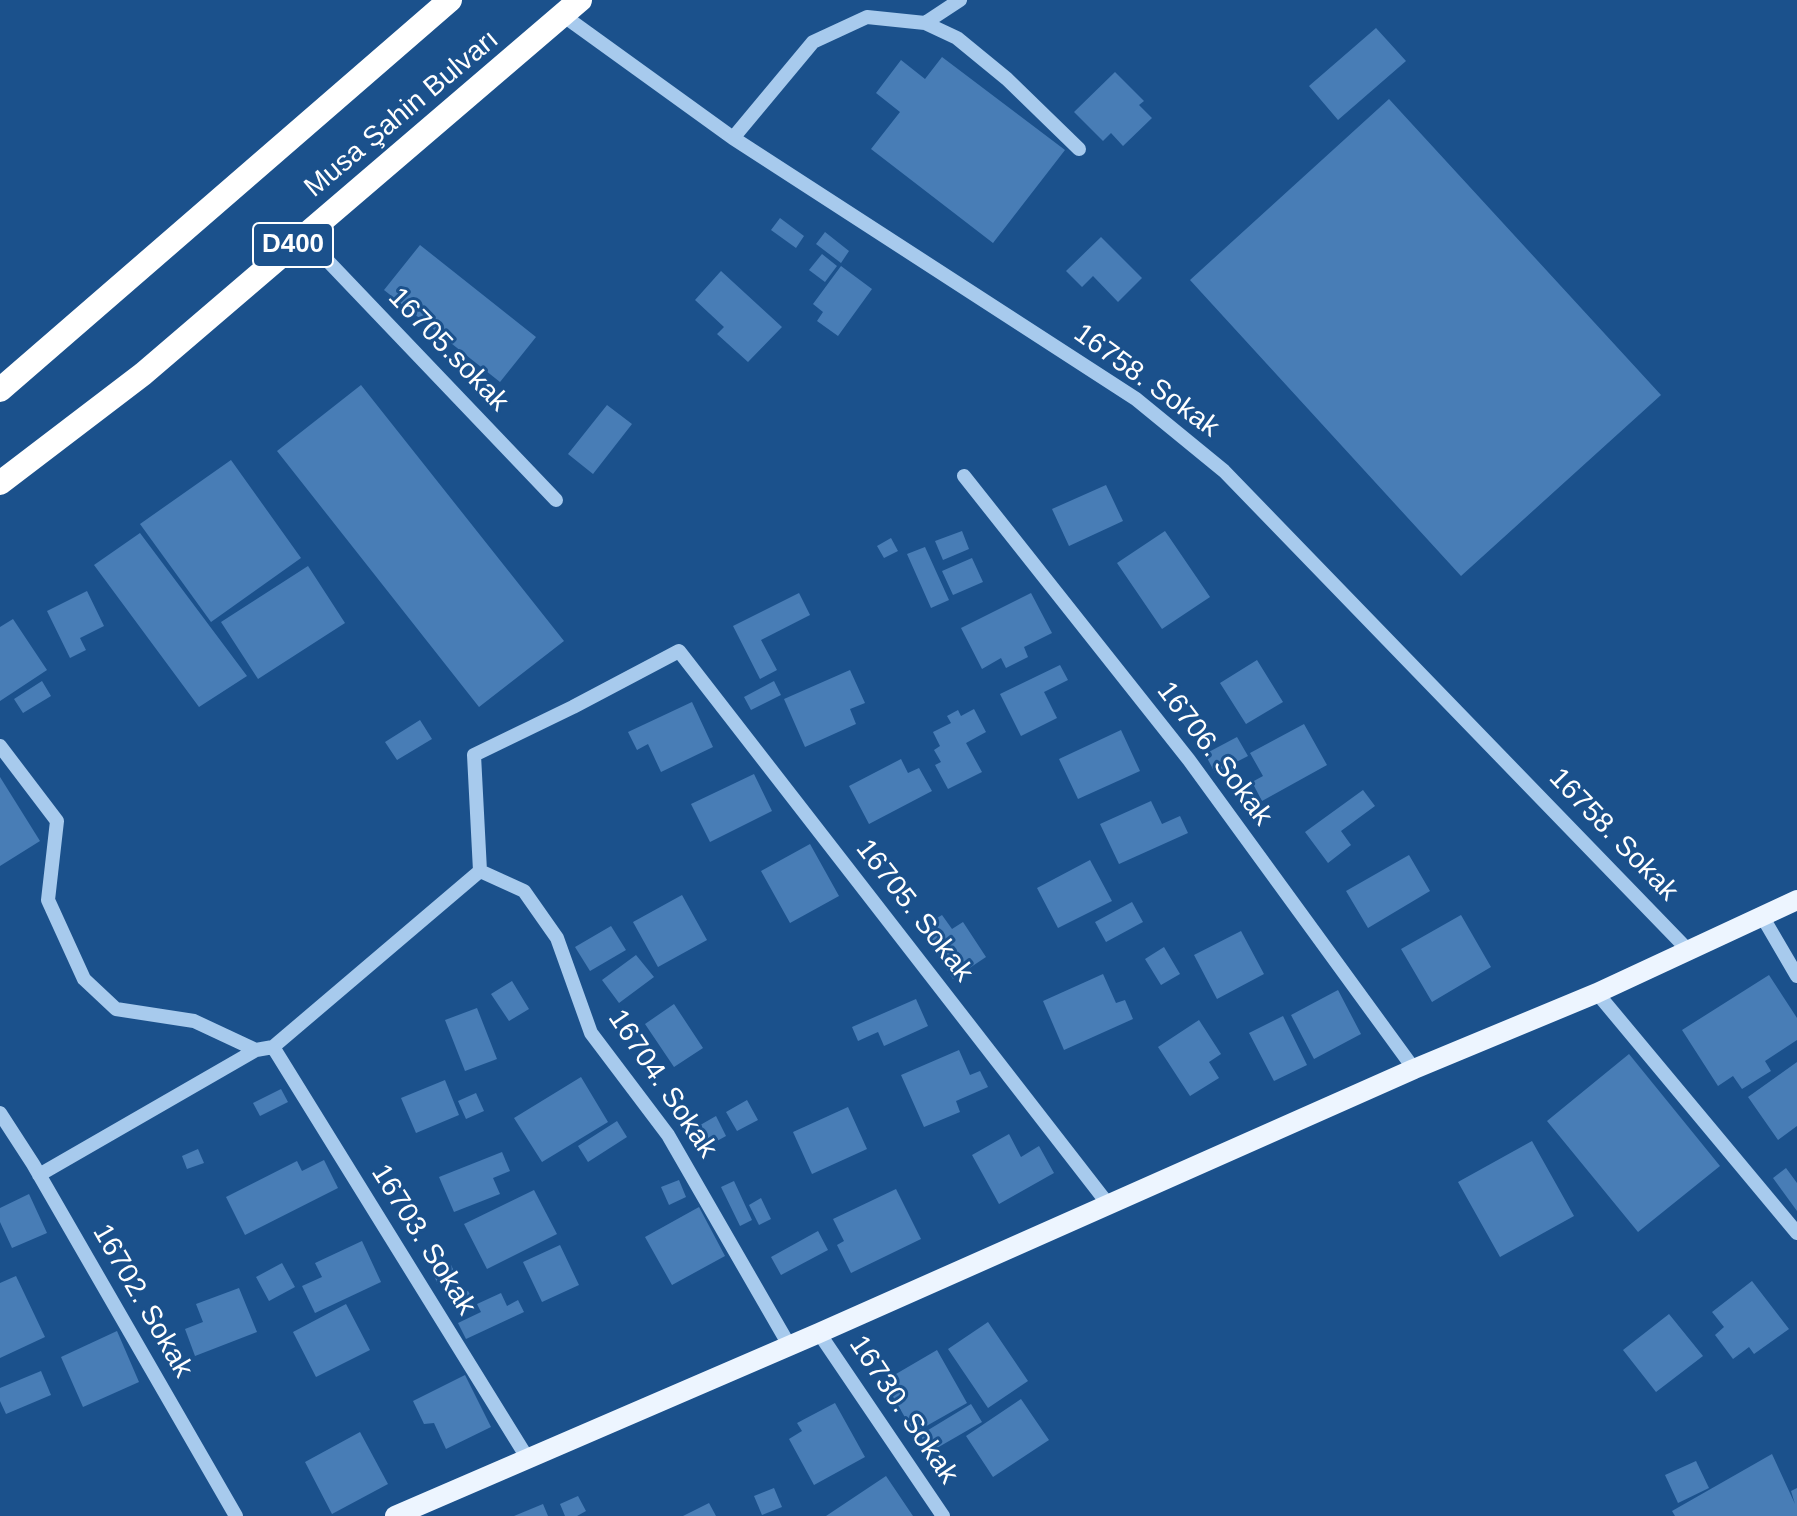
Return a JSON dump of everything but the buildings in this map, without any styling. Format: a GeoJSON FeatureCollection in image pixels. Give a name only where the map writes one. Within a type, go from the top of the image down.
{"type":"FeatureCollection","features":[{"type":"Feature","properties":{"kind":"highway","name":"Musa Şahin Bulvarı"},"geometry":{"type":"LineString","coordinates":[[0,390],[450,0]]}},
{"type":"Feature","properties":{"kind":"highway","name":"Musa Şahin Bulvarı"},"geometry":{"type":"LineString","coordinates":[[0,483],[143,374],[572,8]]}},
{"type":"Feature","properties":{"kind":"main road"},"geometry":{"type":"LineString","coordinates":[[395,1516],[819,1333],[1414,1069],[1597,993],[1797,900]]}},
{"type":"Feature","properties":{"kind":"street"},"geometry":{"type":"LineString","coordinates":[[925,23],[960,0]]}},
{"type":"Feature","properties":{"kind":"street","name":"16758. Sokak"},"geometry":{"type":"LineString","coordinates":[[572,8],[733,138],[1136,399],[1188,440],[1224,471],[1688,950]]}},
{"type":"Feature","properties":{"kind":"street"},"geometry":{"type":"LineString","coordinates":[[733,138],[813,42],[867,17],[925,23],[957,38],[1007,79],[1079,149]]}},
{"type":"Feature","properties":{"kind":"street","name":"16705.sokak"},"geometry":{"type":"LineString","coordinates":[[304,236],[556,500]]}},
{"type":"Feature","properties":{"kind":"street","name":"16706. Sokak"},"geometry":{"type":"LineString","coordinates":[[964,476],[1189,760],[1414,1069]]}},
{"type":"Feature","properties":{"kind":"street","name":"16705. Sokak"},"geometry":{"type":"LineString","coordinates":[[480,871],[474,755],[679,651],[1108,1204]]}},
{"type":"Feature","properties":{"kind":"street"},"geometry":{"type":"LineString","coordinates":[[0,746],[57,821],[48,900],[84,979],[116,1009],[194,1021],[256,1050]]}},
{"type":"Feature","properties":{"kind":"street"},"geometry":{"type":"LineString","coordinates":[[39,1175],[256,1050],[273,1047],[480,871]]}},
{"type":"Feature","properties":{"kind":"street","name":"16704. Sokak"},"geometry":{"type":"LineString","coordinates":[[480,871],[524,891],[557,938],[591,1033],[668,1135],[789,1345]]}},
{"type":"Feature","properties":{"kind":"street"},"geometry":{"type":"LineString","coordinates":[[1762,916],[1797,976]]}},
{"type":"Feature","properties":{"kind":"street"},"geometry":{"type":"LineString","coordinates":[[1597,993],[1797,1233]]}},
{"type":"Feature","properties":{"kind":"street","name":"16703. Sokak"},"geometry":{"type":"LineString","coordinates":[[273,1047],[528,1459]]}},
{"type":"Feature","properties":{"kind":"street","name":"16702. Sokak"},"geometry":{"type":"LineString","coordinates":[[0,1113],[236,1516]]}},
{"type":"Feature","properties":{"kind":"street","name":"16730. Sokak"},"geometry":{"type":"LineString","coordinates":[[819,1333],[943,1516]]}}]}
